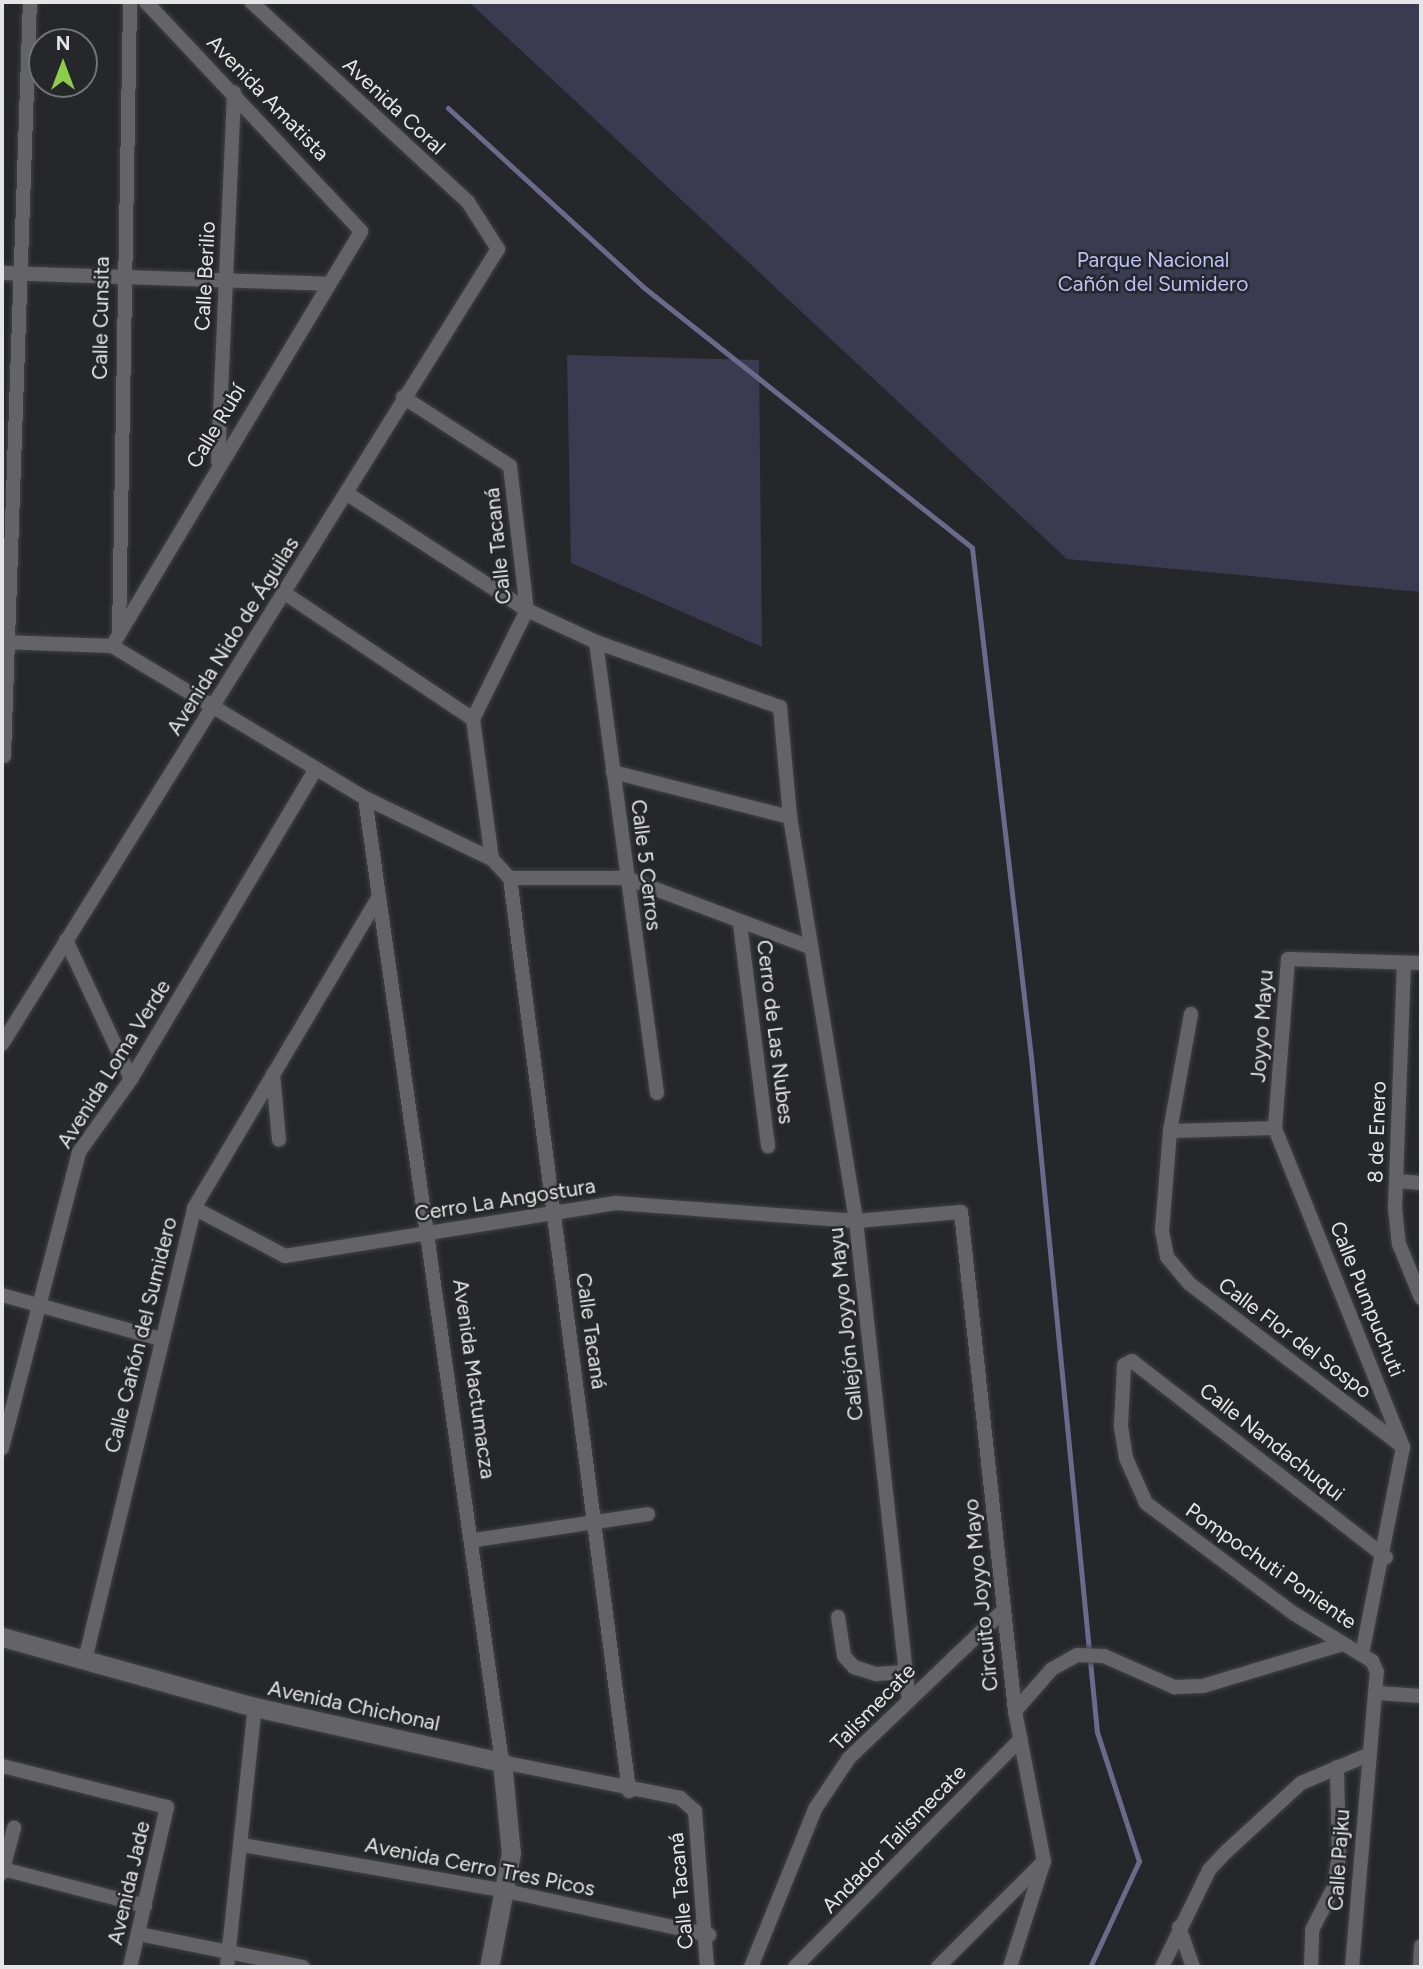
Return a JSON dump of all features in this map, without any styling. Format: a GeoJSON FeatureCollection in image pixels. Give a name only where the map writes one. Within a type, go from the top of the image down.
{"type":"FeatureCollection","features":[{"type":"Feature","properties":{"kind":"street"},"geometry":{"type":"LineString","coordinates":[[5,756],[6,642],[23,273],[30,2]]}},
{"type":"Feature","properties":{"kind":"street","name":"Calle Cunsita"},"geometry":{"type":"LineString","coordinates":[[115,640],[130,2]]}},
{"type":"Feature","properties":{"kind":"street","name":"Avenida Amatista"},"geometry":{"type":"LineString","coordinates":[[146,2],[361,227]]}},
{"type":"Feature","properties":{"kind":"street","name":"Avenida Coral"},"geometry":{"type":"LineString","coordinates":[[251,2],[468,202],[498,249]]}},
{"type":"Feature","properties":{"kind":"street","name":"Calle Berilio"},"geometry":{"type":"LineString","coordinates":[[218,463],[234,92]]}},
{"type":"Feature","properties":{"kind":"street","name":"Calle Rubí"},"geometry":{"type":"LineString","coordinates":[[115,640],[361,227]]}},
{"type":"Feature","properties":{"kind":"street","name":"Avenida Nido de Águilas"},"geometry":{"type":"LineString","coordinates":[[2,1044],[286,594],[403,397],[498,249]]}},
{"type":"Feature","properties":{"kind":"street"},"geometry":{"type":"LineString","coordinates":[[2,273],[329,284]]}},
{"type":"Feature","properties":{"kind":"street","name":"Calle Tacaná"},"geometry":{"type":"LineString","coordinates":[[403,397],[510,466],[527,610],[473,719]]}},
{"type":"Feature","properties":{"kind":"street"},"geometry":{"type":"LineString","coordinates":[[6,642],[115,640],[214,707],[365,798],[492,859],[510,878],[626,878],[740,924],[810,947],[790,817],[780,707],[596,642],[527,610],[346,493]]}},
{"type":"Feature","properties":{"kind":"street"},"geometry":{"type":"LineString","coordinates":[[286,594],[473,719],[492,859]]}},
{"type":"Feature","properties":{"kind":"street","name":"Calle 5 Cerros"},"geometry":{"type":"LineString","coordinates":[[596,642],[657,1093]]}},
{"type":"Feature","properties":{"kind":"street","name":"Avenida Loma Verde"},"geometry":{"type":"LineString","coordinates":[[2,1448],[79,1152],[131,1080],[316,769]]}},
{"type":"Feature","properties":{"kind":"street"},"geometry":{"type":"LineString","coordinates":[[614,772],[790,817]]}},
{"type":"Feature","properties":{"kind":"street","name":"Avenida Mactumacza"},"geometry":{"type":"LineString","coordinates":[[365,798],[474,1539],[502,1762],[511,1853],[506,1891],[489,1967]]}},
{"type":"Feature","properties":{"kind":"street","name":"Calle Tacaná"},"geometry":{"type":"LineString","coordinates":[[510,878],[552,1211],[597,1521],[629,1791]]}},
{"type":"Feature","properties":{"kind":"street","name":"Calle Cañón del Sumidero"},"geometry":{"type":"LineString","coordinates":[[85,1660],[194,1208],[379,897]]}},
{"type":"Feature","properties":{"kind":"street","name":"Cerro de Las Nubes"},"geometry":{"type":"LineString","coordinates":[[740,924],[768,1146]]}},
{"type":"Feature","properties":{"kind":"street"},"geometry":{"type":"LineString","coordinates":[[66,940],[131,1080]]}},
{"type":"Feature","properties":{"kind":"street","name":"Callejón Joyyo Mayu"},"geometry":{"type":"LineString","coordinates":[[810,947],[856,1221],[909,1698]]}},
{"type":"Feature","properties":{"kind":"street","name":"Joyyo Mayu"},"geometry":{"type":"LineString","coordinates":[[1275,1128],[1288,959],[1404,963]]}},
{"type":"Feature","properties":{"kind":"street"},"geometry":{"type":"LineString","coordinates":[[1404,963],[1421,963]]}},
{"type":"Feature","properties":{"kind":"street","name":"8 de Enero"},"geometry":{"type":"LineString","coordinates":[[1404,963],[1396,1181],[1399,1244],[1421,1298]]}},
{"type":"Feature","properties":{"kind":"street"},"geometry":{"type":"LineString","coordinates":[[1191,1014],[1170,1131],[1275,1128]]}},
{"type":"Feature","properties":{"kind":"street"},"geometry":{"type":"LineString","coordinates":[[273,1074],[279,1140]]}},
{"type":"Feature","properties":{"kind":"street","name":"Calle Pumpuchuti"},"geometry":{"type":"LineString","coordinates":[[1275,1128],[1403,1447]]}},
{"type":"Feature","properties":{"kind":"street","name":"Calle Flor del Sospo"},"geometry":{"type":"LineString","coordinates":[[1170,1131],[1162,1231],[1167,1256],[1189,1284],[1403,1447]]}},
{"type":"Feature","properties":{"kind":"street"},"geometry":{"type":"LineString","coordinates":[[1396,1181],[1421,1183]]}},
{"type":"Feature","properties":{"kind":"street","name":"Cerro La Angostura"},"geometry":{"type":"LineString","coordinates":[[194,1208],[285,1256],[430,1234],[552,1211],[616,1203],[856,1221],[961,1212]]}},
{"type":"Feature","properties":{"kind":"street","name":"Circuito Joyyo Mayo"},"geometry":{"type":"LineString","coordinates":[[961,1212],[1015,1711],[1044,1861],[1010,1967]]}},
{"type":"Feature","properties":{"kind":"street"},"geometry":{"type":"LineString","coordinates":[[2,1294],[161,1339]]}},
{"type":"Feature","properties":{"kind":"street","name":"Pompochuti Poniente"},"geometry":{"type":"LineString","coordinates":[[1132,1361],[1120,1379],[1121,1425],[1126,1458],[1146,1503],[1343,1644],[1367,1657]]}},
{"type":"Feature","properties":{"kind":"street","name":"Calle Nandachuqui"},"geometry":{"type":"LineString","coordinates":[[1132,1361],[1386,1557]]}},
{"type":"Feature","properties":{"kind":"street"},"geometry":{"type":"LineString","coordinates":[[1367,1657],[1403,1447]]}},
{"type":"Feature","properties":{"kind":"street"},"geometry":{"type":"LineString","coordinates":[[474,1539],[648,1514]]}},
{"type":"Feature","properties":{"kind":"street","name":"Talismecate"},"geometry":{"type":"LineString","coordinates":[[751,1967],[815,1809],[849,1758],[1003,1611]]}},
{"type":"Feature","properties":{"kind":"street"},"geometry":{"type":"LineString","coordinates":[[838,1617],[844,1656],[854,1667],[876,1674],[906,1672]]}},
{"type":"Feature","properties":{"kind":"street","name":"Avenida Chichonal"},"geometry":{"type":"LineString","coordinates":[[2,1637],[255,1707],[629,1791],[680,1798],[695,1811]]}},
{"type":"Feature","properties":{"kind":"street"},"geometry":{"type":"LineString","coordinates":[[1015,1711],[1052,1670],[1077,1655],[1104,1657],[1174,1686],[1203,1686],[1343,1644]]}},
{"type":"Feature","properties":{"kind":"street","name":"Calle Pajku"},"geometry":{"type":"LineString","coordinates":[[1352,1967],[1368,1755],[1377,1693],[1367,1657]]}},
{"type":"Feature","properties":{"kind":"street"},"geometry":{"type":"LineString","coordinates":[[1377,1693],[1421,1696]]}},
{"type":"Feature","properties":{"kind":"street"},"geometry":{"type":"LineString","coordinates":[[229,1960],[243,1845],[255,1707]]}},
{"type":"Feature","properties":{"kind":"street","name":"Andador Talismecate"},"geometry":{"type":"LineString","coordinates":[[795,1967],[1021,1739]]}},
{"type":"Feature","properties":{"kind":"street"},"geometry":{"type":"LineString","coordinates":[[1162,1967],[1179,1927],[1209,1870],[1227,1851],[1301,1783],[1368,1755]]}},
{"type":"Feature","properties":{"kind":"street","name":"Avenida Jade"},"geometry":{"type":"LineString","coordinates":[[2,1766],[167,1807],[130,1967]]}},
{"type":"Feature","properties":{"kind":"street"},"geometry":{"type":"LineString","coordinates":[[1311,1967],[1312,1930],[1334,1887],[1339,1857],[1337,1767]]}},
{"type":"Feature","properties":{"kind":"street","name":"Calle Tacaná"},"geometry":{"type":"LineString","coordinates":[[695,1811],[709,1935],[707,1967]]}},
{"type":"Feature","properties":{"kind":"street"},"geometry":{"type":"LineString","coordinates":[[13,1828],[2,1871],[145,1906]]}},
{"type":"Feature","properties":{"kind":"street","name":"Avenida Cerro Tres Picos"},"geometry":{"type":"LineString","coordinates":[[243,1845],[506,1891],[709,1935]]}},
{"type":"Feature","properties":{"kind":"street"},"geometry":{"type":"LineString","coordinates":[[939,1967],[1044,1861]]}},
{"type":"Feature","properties":{"kind":"street"},"geometry":{"type":"LineString","coordinates":[[1179,1927],[1193,1967]]}},
{"type":"Feature","properties":{"kind":"street"},"geometry":{"type":"LineString","coordinates":[[139,1934],[229,1960],[303,1967]]}},
{"type":"Feature","properties":{"kind":"street"},"geometry":{"type":"LineString","coordinates":[[1420,1967],[1421,1946]]}},
{"type":"Feature","properties":{"kind":"green space","name":"Parque Nacional Cañón del Sumidero"},"geometry":{"type":"Polygon","coordinates":[[[469,2],[1421,2],[1421,592],[1067,559],[469,2]]]}},
{"type":"Feature","properties":{"kind":"green space"},"geometry":{"type":"Polygon","coordinates":[[[567,355],[759,360],[762,647],[571,563],[567,355]]]}},
{"type":"Feature","properties":{"kind":"waterway"},"geometry":{"type":"LineString","coordinates":[[448,108],[642,286],[972,548],[1031,1057],[1097,1732],[1139,1861],[1090,1967]]}}]}
